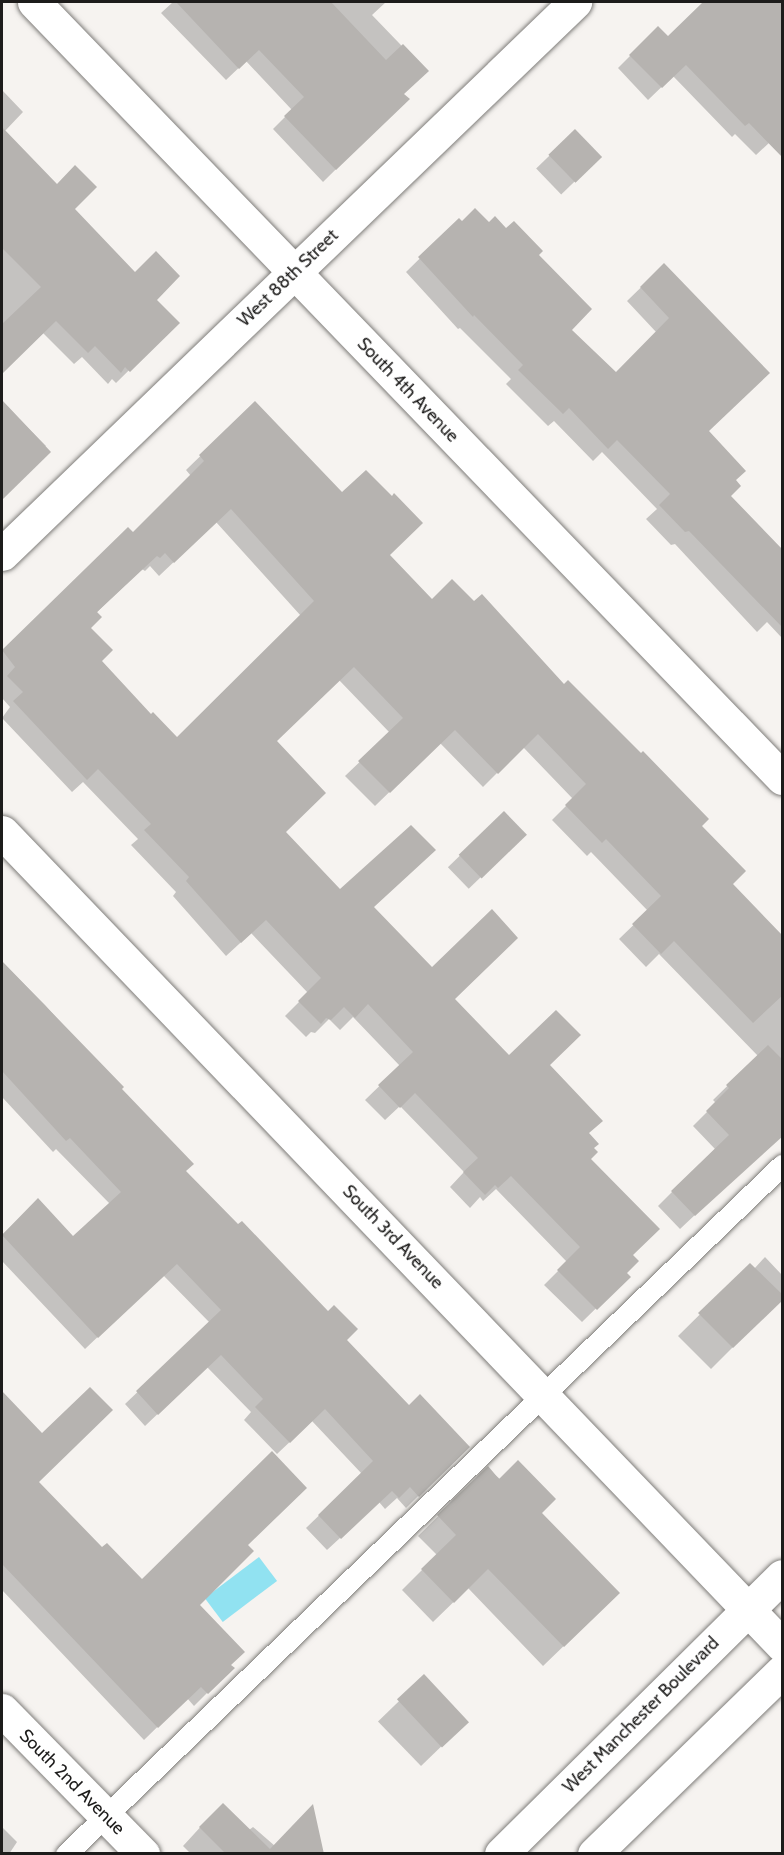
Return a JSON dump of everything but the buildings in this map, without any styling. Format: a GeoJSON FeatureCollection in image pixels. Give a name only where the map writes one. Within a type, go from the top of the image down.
{"type":"FeatureCollection","features":[{"type":"Feature","properties":{"kind":"street","name":"South 4th Avenue"},"geometry":{"type":"LineString","coordinates":[[34,2],[783,778]]}},
{"type":"Feature","properties":{"kind":"street","name":"West 88th Street"},"geometry":{"type":"LineString","coordinates":[[2,554],[575,2]]}},
{"type":"Feature","properties":{"kind":"street","name":"South 3rd Avenue"},"geometry":{"type":"LineString","coordinates":[[2,832],[783,1645]]}},
{"type":"Feature","properties":{"kind":"street","name":"West Manchester Boulevard"},"geometry":{"type":"LineString","coordinates":[[501,1854],[783,1576]]}},
{"type":"Feature","properties":{"kind":"street"},"geometry":{"type":"LineString","coordinates":[[594,1854],[783,1671]]}},
{"type":"Feature","properties":{"kind":"street","name":"South 2nd Avenue"},"geometry":{"type":"LineString","coordinates":[[2,1710],[143,1854]]}},
{"type":"Feature","properties":{"kind":"lane"},"geometry":{"type":"LineString","coordinates":[[66,1854],[783,1165]]}},
{"type":"Feature","properties":{"kind":"water"},"geometry":{"type":"Polygon","coordinates":[[[259,1557],[277,1581],[223,1622],[205,1598],[259,1557]]]}}]}
